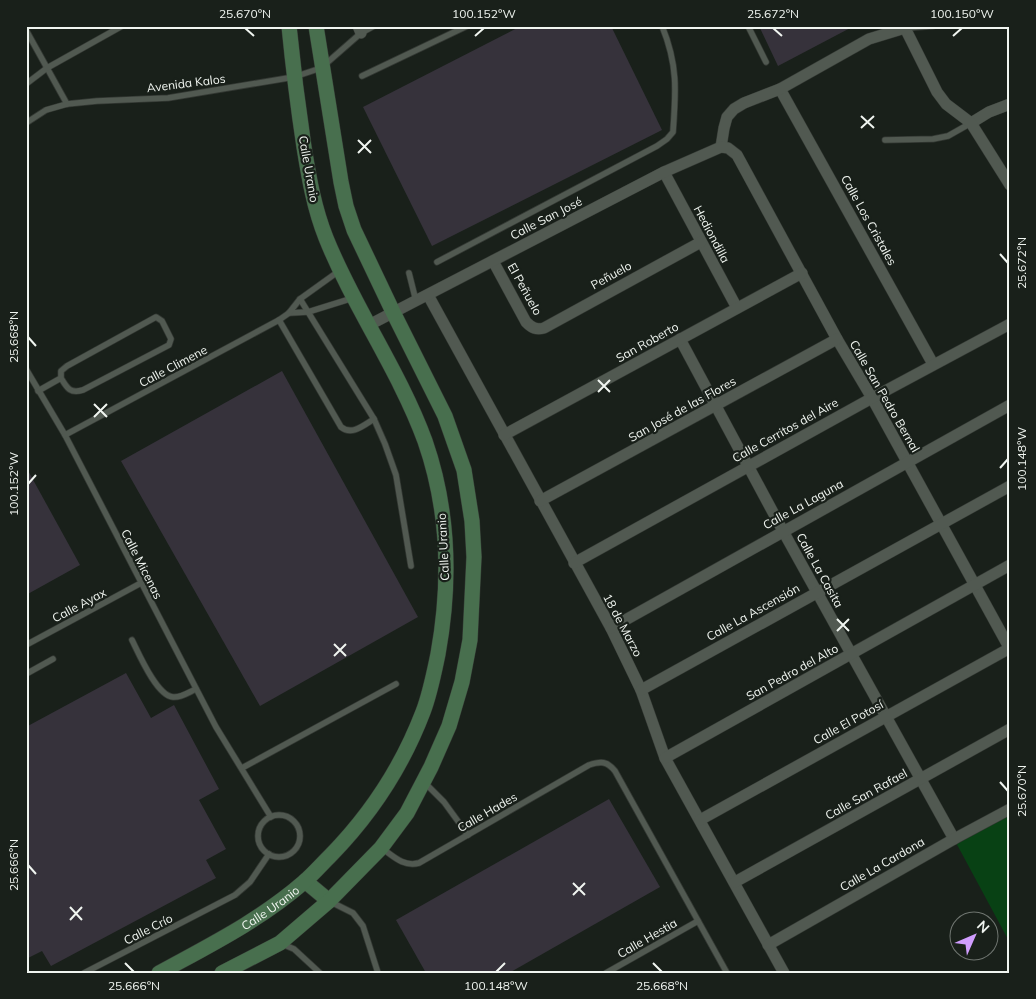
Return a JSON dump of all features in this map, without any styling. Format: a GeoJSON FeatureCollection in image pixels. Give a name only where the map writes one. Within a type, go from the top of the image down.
{"type":"FeatureCollection","features":[{"type":"Feature","properties":{"kind":"street","name":"Calle Uranio"},"geometry":{"type":"LineString","coordinates":[[159,973],[264,914],[306,881],[356,829],[382,794],[407,749],[423,711],[435,669],[443,626],[447,568],[444,525],[436,479],[425,441],[326,239],[316,212],[294,77],[289,26]]}},
{"type":"Feature","properties":{"kind":"street"},"geometry":{"type":"LineString","coordinates":[[222,973],[280,943],[329,902],[381,848],[407,814],[449,726],[462,682],[470,640],[474,556],[472,521],[464,470],[445,416],[354,230],[346,206],[321,68],[316,26]]}},
{"type":"Feature","properties":{"kind":"street"},"geometry":{"type":"LineString","coordinates":[[721,147],[727,117],[744,102],[780,89],[869,39],[905,28],[937,92],[946,104],[971,124],[1010,185]]}},
{"type":"Feature","properties":{"kind":"street","name":"Calle Los Cristales"},"geometry":{"type":"LineString","coordinates":[[780,89],[933,364]]}},
{"type":"Feature","properties":{"kind":"street"},"geometry":{"type":"LineString","coordinates":[[971,124],[990,112],[1010,104]]}},
{"type":"Feature","properties":{"kind":"street","name":"Calle San José"},"geometry":{"type":"LineString","coordinates":[[369,325],[664,172],[721,147]]}},
{"type":"Feature","properties":{"kind":"street","name":"Calle San Pedro Bernal"},"geometry":{"type":"LineString","coordinates":[[721,147],[728,148],[737,155],[802,272],[837,340],[872,398],[1010,649]]}},
{"type":"Feature","properties":{"kind":"street","name":"Hediondilla"},"geometry":{"type":"LineString","coordinates":[[664,172],[737,308]]}},
{"type":"Feature","properties":{"kind":"street","name":"Peñuelo"},"geometry":{"type":"LineString","coordinates":[[534,329],[544,328],[701,242]]}},
{"type":"Feature","properties":{"kind":"street","name":"El Peñuelo"},"geometry":{"type":"LineString","coordinates":[[493,261],[526,322],[534,329]]}},
{"type":"Feature","properties":{"kind":"street","name":"San Roberto"},"geometry":{"type":"LineString","coordinates":[[504,435],[802,272]]}},
{"type":"Feature","properties":{"kind":"street","name":"18 de Marzo"},"geometry":{"type":"LineString","coordinates":[[428,295],[610,628],[642,690],[665,758],[784,973]]}},
{"type":"Feature","properties":{"kind":"street","name":"Calle Cerritos del Aire"},"geometry":{"type":"LineString","coordinates":[[574,563],[933,364],[1010,324]]}},
{"type":"Feature","properties":{"kind":"street","name":"Calle La Casita"},"geometry":{"type":"LineString","coordinates":[[680,339],[783,531],[954,839]]}},
{"type":"Feature","properties":{"kind":"street","name":"San José de las Flores"},"geometry":{"type":"LineString","coordinates":[[540,501],[837,340]]}},
{"type":"Feature","properties":{"kind":"street","name":"Calle La Laguna"},"geometry":{"type":"LineString","coordinates":[[610,628],[1010,405]]}},
{"type":"Feature","properties":{"kind":"street","name":"Calle La Ascensión"},"geometry":{"type":"LineString","coordinates":[[642,690],[1010,486]]}},
{"type":"Feature","properties":{"kind":"street","name":"San Pedro del Alto"},"geometry":{"type":"LineString","coordinates":[[665,758],[1010,565]]}},
{"type":"Feature","properties":{"kind":"street","name":"Calle El Potosí"},"geometry":{"type":"LineString","coordinates":[[700,820],[1010,649]]}},
{"type":"Feature","properties":{"kind":"street","name":"Calle San Rafael"},"geometry":{"type":"LineString","coordinates":[[734,882],[1010,729]]}},
{"type":"Feature","properties":{"kind":"street","name":"Calle La Cardona"},"geometry":{"type":"LineString","coordinates":[[768,945],[1010,809]]}},
{"type":"Feature","properties":{"kind":"street"},"geometry":{"type":"LineString","coordinates":[[306,881],[329,902]]}},
{"type":"Feature","properties":{"kind":"lane"},"geometry":{"type":"LineString","coordinates":[[26,84],[47,68],[122,26]]}},
{"type":"Feature","properties":{"kind":"lane"},"geometry":{"type":"LineString","coordinates":[[321,68],[360,29],[374,26]]}},
{"type":"Feature","properties":{"kind":"lane"},"geometry":{"type":"LineString","coordinates":[[362,76],[467,26]]}},
{"type":"Feature","properties":{"kind":"lane"},"geometry":{"type":"LineString","coordinates":[[437,262],[657,146],[671,135],[673,132],[677,86],[668,41],[662,26]]}},
{"type":"Feature","properties":{"kind":"lane"},"geometry":{"type":"LineString","coordinates":[[748,26],[766,62]]}},
{"type":"Feature","properties":{"kind":"lane"},"geometry":{"type":"LineString","coordinates":[[905,28],[933,26]]}},
{"type":"Feature","properties":{"kind":"lane"},"geometry":{"type":"LineString","coordinates":[[26,30],[66,104]]}},
{"type":"Feature","properties":{"kind":"lane","name":"Avenida Kalos"},"geometry":{"type":"LineString","coordinates":[[26,122],[46,110],[66,104],[168,98],[294,77],[321,68]]}},
{"type":"Feature","properties":{"kind":"lane"},"geometry":{"type":"LineString","coordinates":[[886,140],[933,139],[948,136],[971,124]]}},
{"type":"Feature","properties":{"kind":"lane","name":"Calle Climene"},"geometry":{"type":"LineString","coordinates":[[65,435],[279,320],[289,313],[300,299],[341,270]]}},
{"type":"Feature","properties":{"kind":"lane"},"geometry":{"type":"LineString","coordinates":[[409,274],[416,301]]}},
{"type":"Feature","properties":{"kind":"lane"},"geometry":{"type":"LineString","coordinates":[[289,313],[308,312],[355,298]]}},
{"type":"Feature","properties":{"kind":"lane"},"geometry":{"type":"LineString","coordinates":[[300,299],[374,419],[396,475],[410,566]]}},
{"type":"Feature","properties":{"kind":"lane"},"geometry":{"type":"LineString","coordinates":[[156,317],[162,321],[171,339],[169,345],[83,390],[73,392],[69,390],[61,378],[61,372],[67,366],[156,317]]}},
{"type":"Feature","properties":{"kind":"lane"},"geometry":{"type":"LineString","coordinates":[[279,320],[341,427],[349,432],[374,419]]}},
{"type":"Feature","properties":{"kind":"lane","name":"Calle Micenas"},"geometry":{"type":"LineString","coordinates":[[26,369],[65,435],[216,728],[271,817]]}},
{"type":"Feature","properties":{"kind":"lane"},"geometry":{"type":"LineString","coordinates":[[38,391],[61,378]]}},
{"type":"Feature","properties":{"kind":"lane","name":"Calle Ayax"},"geometry":{"type":"LineString","coordinates":[[26,645],[141,584]]}},
{"type":"Feature","properties":{"kind":"lane"},"geometry":{"type":"LineString","coordinates":[[132,640],[159,689],[166,696],[178,697],[196,689]]}},
{"type":"Feature","properties":{"kind":"lane"},"geometry":{"type":"LineString","coordinates":[[26,674],[53,660]]}},
{"type":"Feature","properties":{"kind":"lane"},"geometry":{"type":"LineString","coordinates":[[242,768],[396,684]]}},
{"type":"Feature","properties":{"kind":"lane","name":"Calle Hades"},"geometry":{"type":"LineString","coordinates":[[381,848],[399,861],[412,865],[419,863],[590,765],[605,762],[615,771],[698,921]]}},
{"type":"Feature","properties":{"kind":"lane"},"geometry":{"type":"LineString","coordinates":[[424,781],[444,802],[468,835]]}},
{"type":"Feature","properties":{"kind":"lane"},"geometry":{"type":"LineString","coordinates":[[271,817],[290,818],[298,828],[300,835],[297,847],[288,856],[281,857],[269,854],[260,844],[259,838],[262,826],[271,817]]}},
{"type":"Feature","properties":{"kind":"lane","name":"Calle Crío"},"geometry":{"type":"LineString","coordinates":[[84,973],[243,890],[269,854]]}},
{"type":"Feature","properties":{"kind":"lane"},"geometry":{"type":"LineString","coordinates":[[329,902],[353,913],[364,926],[378,973]]}},
{"type":"Feature","properties":{"kind":"lane"},"geometry":{"type":"LineString","coordinates":[[698,921],[728,973]]}},
{"type":"Feature","properties":{"kind":"lane","name":"Calle Hestia"},"geometry":{"type":"LineString","coordinates":[[606,973],[698,921]]}},
{"type":"Feature","properties":{"kind":"lane"},"geometry":{"type":"LineString","coordinates":[[280,943],[294,949],[320,973]]}},
{"type":"Feature","properties":{"kind":"green space"},"geometry":{"type":"Polygon","coordinates":[[[1010,809],[1010,943],[998,921],[998,912],[993,912],[954,839],[1010,809]]]}},
{"type":"Feature","properties":{"kind":"building"},"geometry":{"type":"Polygon","coordinates":[[[521,26],[611,26],[662,130],[432,246],[363,107],[521,26]]]}},
{"type":"Feature","properties":{"kind":"building"},"geometry":{"type":"Polygon","coordinates":[[[759,26],[854,26],[778,66],[759,26]]]}},
{"type":"Feature","properties":{"kind":"building"},"geometry":{"type":"Polygon","coordinates":[[[282,371],[418,617],[260,706],[121,461],[282,371]]]}},
{"type":"Feature","properties":{"kind":"building"},"geometry":{"type":"Polygon","coordinates":[[[26,467],[80,565],[26,595],[26,467]]]}},
{"type":"Feature","properties":{"kind":"building"},"geometry":{"type":"Polygon","coordinates":[[[126,673],[151,718],[174,705],[219,789],[199,800],[226,849],[206,860],[216,878],[51,966],[42,951],[26,959],[26,727],[126,673]]]}},
{"type":"Feature","properties":{"kind":"building"},"geometry":{"type":"Polygon","coordinates":[[[609,799],[660,887],[509,973],[426,973],[396,920],[609,799]]]}}]}
